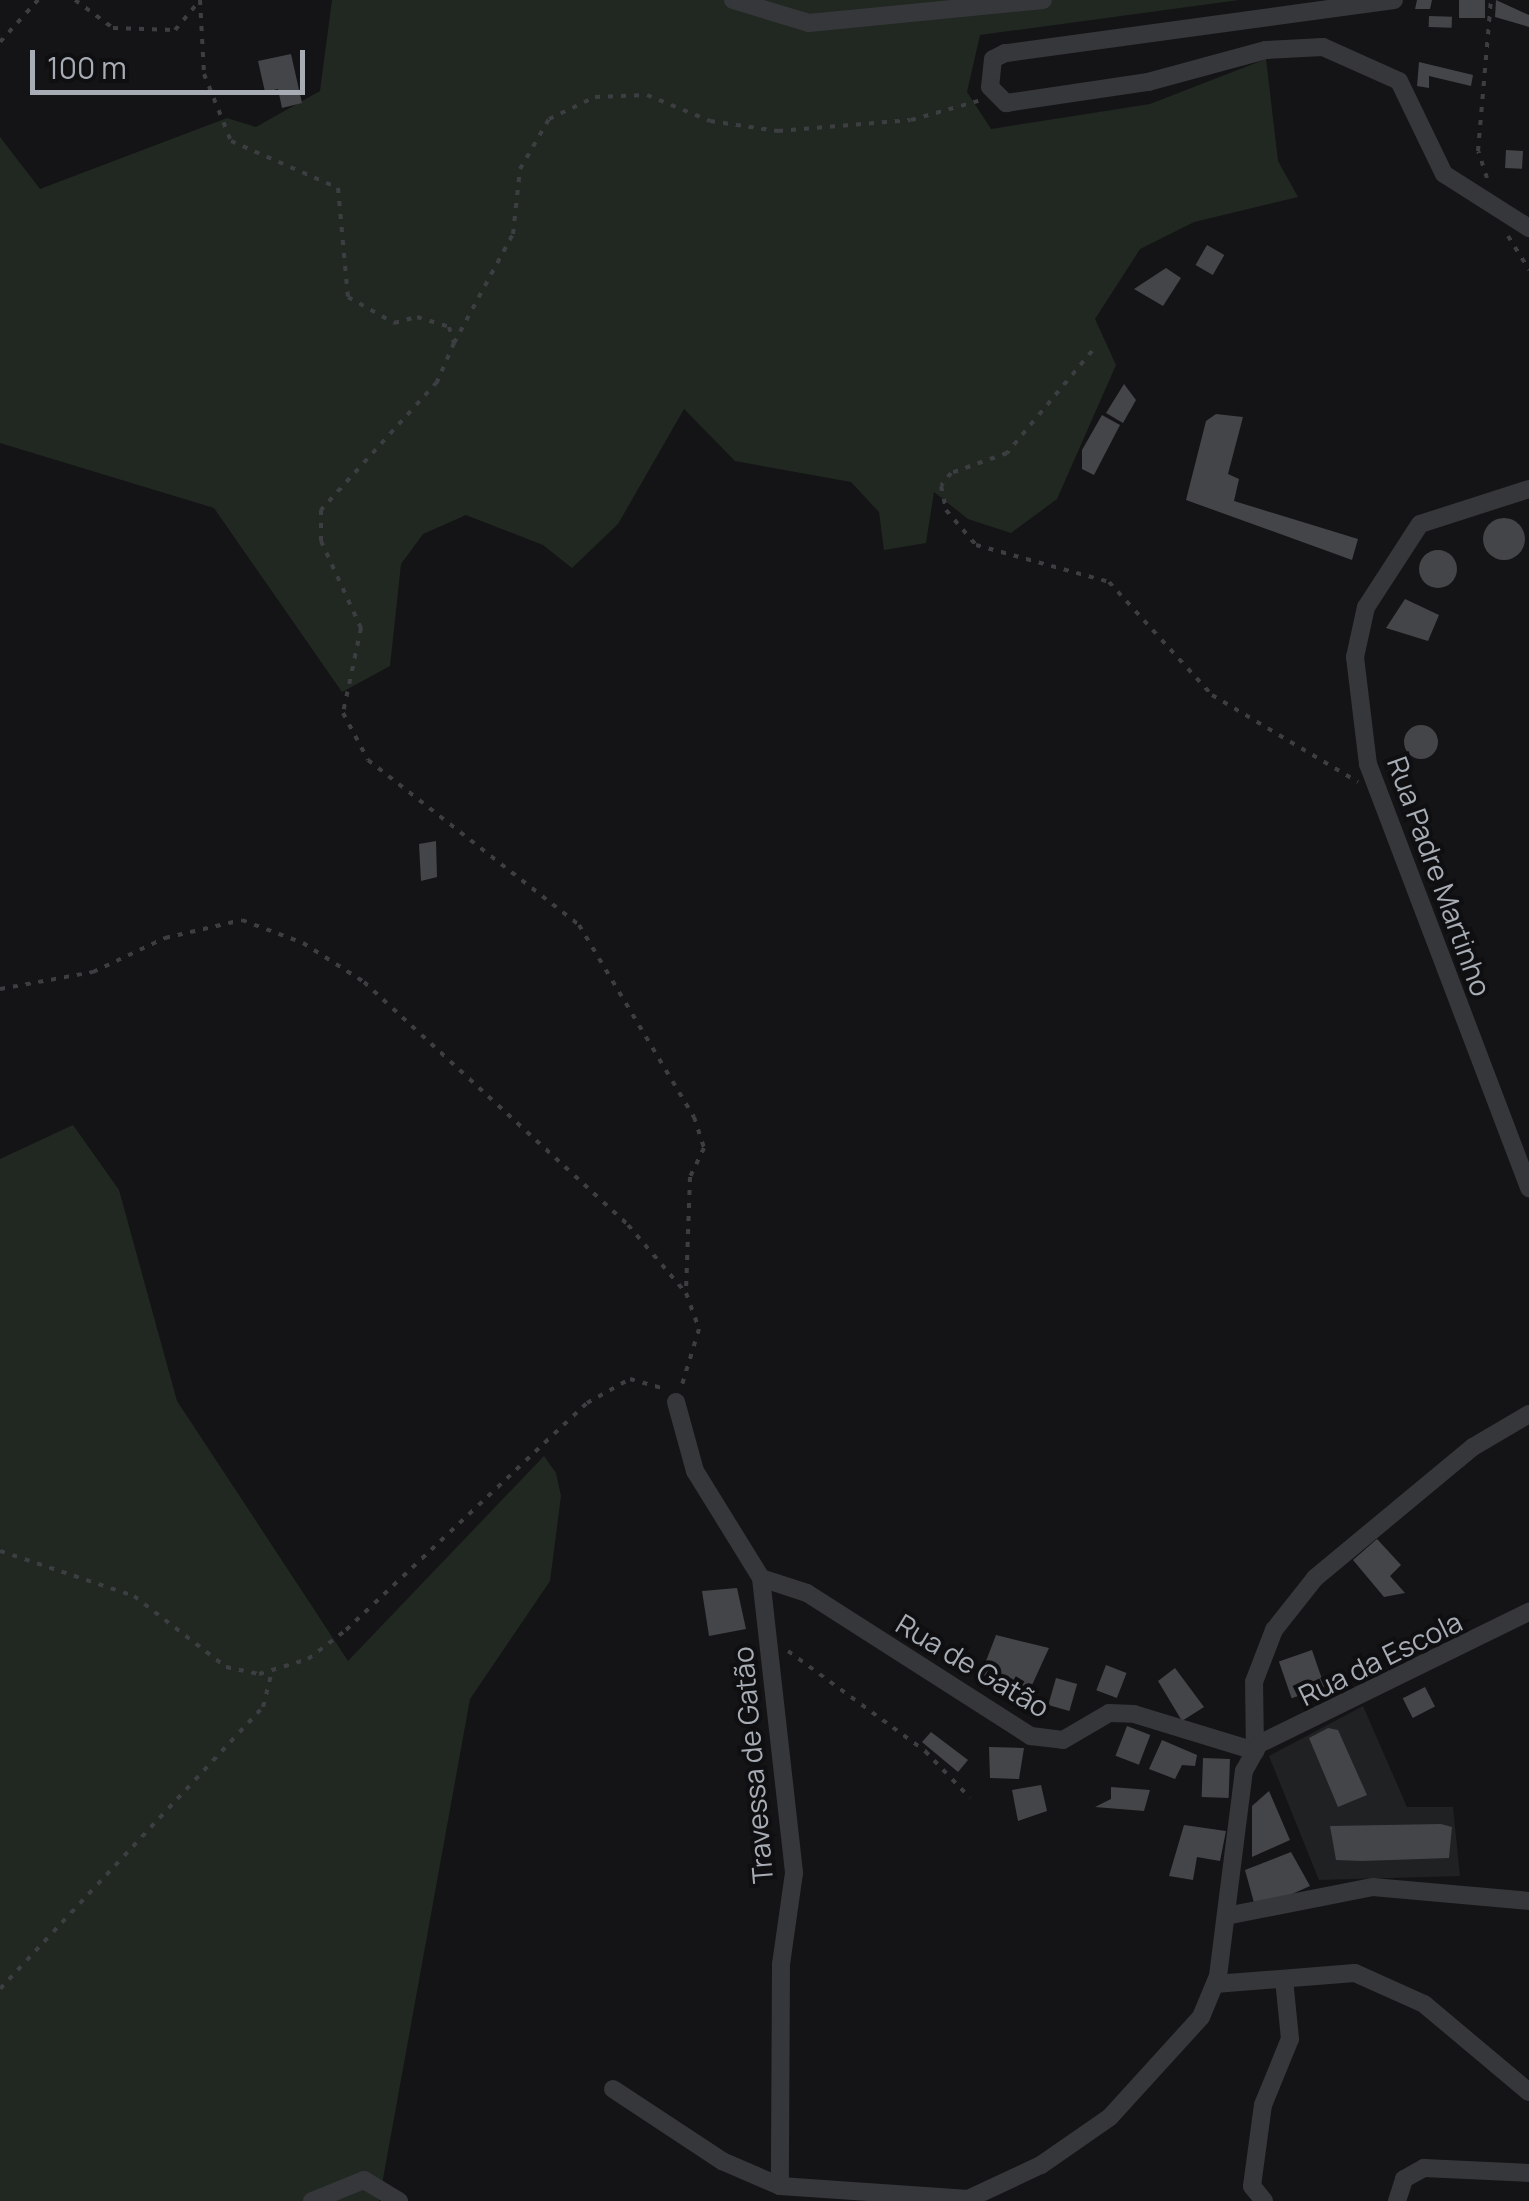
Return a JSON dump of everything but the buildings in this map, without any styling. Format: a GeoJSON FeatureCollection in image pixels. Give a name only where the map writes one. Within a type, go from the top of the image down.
{"type":"FeatureCollection","features":[{"type":"Feature","properties":{"kind":"street"},"geometry":{"type":"LineString","coordinates":[[732,0],[809,23],[1043,0]]}},
{"type":"Feature","properties":{"kind":"street"},"geometry":{"type":"LineString","coordinates":[[1394,0],[1005,52],[993,59],[993,97],[1006,103],[1148,82],[1266,50],[1323,47],[1399,82],[1444,174],[1488,208],[1529,228]]}},
{"type":"Feature","properties":{"kind":"street","name":"Rua Padre Martinho"},"geometry":{"type":"LineString","coordinates":[[1529,489],[1420,524],[1366,607],[1355,657],[1376,788],[1529,1188]]}},
{"type":"Feature","properties":{"kind":"street"},"geometry":{"type":"LineString","coordinates":[[676,1402],[695,1471],[761,1578]]}},
{"type":"Feature","properties":{"kind":"street"},"geometry":{"type":"LineString","coordinates":[[614,2089],[722,2161],[780,2186],[966,2200],[1041,2165],[1110,2117],[1150,2082],[1215,1984],[1244,1770],[1255,1751],[1254,1682],[1274,1630],[1315,1578],[1473,1447],[1529,1414]]}},
{"type":"Feature","properties":{"kind":"street","name":"Travessa de Gatão"},"geometry":{"type":"LineString","coordinates":[[761,1578],[794,1873],[782,1964],[780,2186]]}},
{"type":"Feature","properties":{"kind":"street","name":"Rua de Gatão"},"geometry":{"type":"LineString","coordinates":[[761,1578],[806,1593],[1031,1736],[1062,1740],[1108,1713],[1134,1714],[1255,1751]]}},
{"type":"Feature","properties":{"kind":"street","name":"Rua da Escola"},"geometry":{"type":"LineString","coordinates":[[1255,1751],[1529,1612]]}},
{"type":"Feature","properties":{"kind":"street"},"geometry":{"type":"LineString","coordinates":[[1226,1916],[1373,1887],[1529,1901]]}},
{"type":"Feature","properties":{"kind":"street"},"geometry":{"type":"LineString","coordinates":[[1215,1984],[1355,1973],[1407,1996],[1529,2092]]}},
{"type":"Feature","properties":{"kind":"street"},"geometry":{"type":"LineString","coordinates":[[1264,2201],[1252,2186],[1262,2105],[1290,2039],[1284,1978]]}},
{"type":"Feature","properties":{"kind":"street"},"geometry":{"type":"LineString","coordinates":[[1397,2201],[1404,2179],[1424,2168],[1529,2173]]}},
{"type":"Feature","properties":{"kind":"street"},"geometry":{"type":"LineString","coordinates":[[312,2201],[364,2180],[399,2201]]}},
{"type":"Feature","properties":{"kind":"path"},"geometry":{"type":"LineString","coordinates":[[0,42],[38,0]]}},
{"type":"Feature","properties":{"kind":"path"},"geometry":{"type":"LineString","coordinates":[[75,0],[113,28],[175,30],[200,0]]}},
{"type":"Feature","properties":{"kind":"path"},"geometry":{"type":"LineString","coordinates":[[200,0],[204,74],[231,141],[338,188],[348,297],[394,324],[417,318],[448,327],[454,343]]}},
{"type":"Feature","properties":{"kind":"path"},"geometry":{"type":"LineString","coordinates":[[1488,208],[1478,151],[1491,0]]}},
{"type":"Feature","properties":{"kind":"path"},"geometry":{"type":"LineString","coordinates":[[686,1294],[690,1177],[704,1148],[694,1117],[578,925],[368,760],[343,713],[361,628],[321,542],[321,510],[437,382],[513,234],[520,169],[549,119],[595,96],[647,95],[710,121],[778,131],[912,120],[993,97]]}},
{"type":"Feature","properties":{"kind":"path"},"geometry":{"type":"LineString","coordinates":[[1092,351],[1007,453],[951,473],[942,486],[946,510],[976,545],[1108,582],[1212,696],[1333,776],[1376,788]]}},
{"type":"Feature","properties":{"kind":"path"},"geometry":{"type":"LineString","coordinates":[[0,989],[93,972],[165,938],[242,920],[302,943],[364,982],[628,1226],[686,1294],[699,1329],[676,1402]]}},
{"type":"Feature","properties":{"kind":"path"},"geometry":{"type":"LineString","coordinates":[[0,1552],[134,1596],[226,1667],[272,1670],[308,1659],[346,1630],[588,1403],[630,1379],[661,1382],[676,1402]]}},
{"type":"Feature","properties":{"kind":"path"},"geometry":{"type":"LineString","coordinates":[[770,1644],[925,1752],[970,1798]]}},
{"type":"Feature","properties":{"kind":"path"},"geometry":{"type":"LineString","coordinates":[[0,1989],[263,1707],[272,1670]]}},
{"type":"Feature","properties":{"kind":"shaded area"},"geometry":{"type":"Polygon","coordinates":[[[332,0],[1239,0],[980,35],[967,92],[991,129],[1150,104],[1266,59],[1278,161],[1298,197],[1194,222],[1140,249],[1095,319],[1116,365],[1057,499],[1011,533],[968,519],[934,492],[926,543],[884,550],[879,512],[851,482],[735,461],[684,409],[618,524],[572,568],[543,545],[466,515],[423,534],[401,564],[390,666],[342,692],[214,508],[0,443],[0,137],[40,189],[227,118],[256,127],[320,91],[332,0]]]}},
{"type":"Feature","properties":{"kind":"shaded area"},"geometry":{"type":"Polygon","coordinates":[[[73,1125],[119,1190],[177,1401],[348,1661],[544,1456],[556,1473],[561,1496],[550,1581],[470,1699],[379,2201],[0,2201],[0,1159],[73,1125]]]}},
{"type":"Feature","properties":{"kind":"shaded area"},"geometry":{"type":"Polygon","coordinates":[[[1363,1706],[1407,1807],[1453,1807],[1460,1876],[1319,1880],[1269,1756],[1363,1706]]]}}]}
